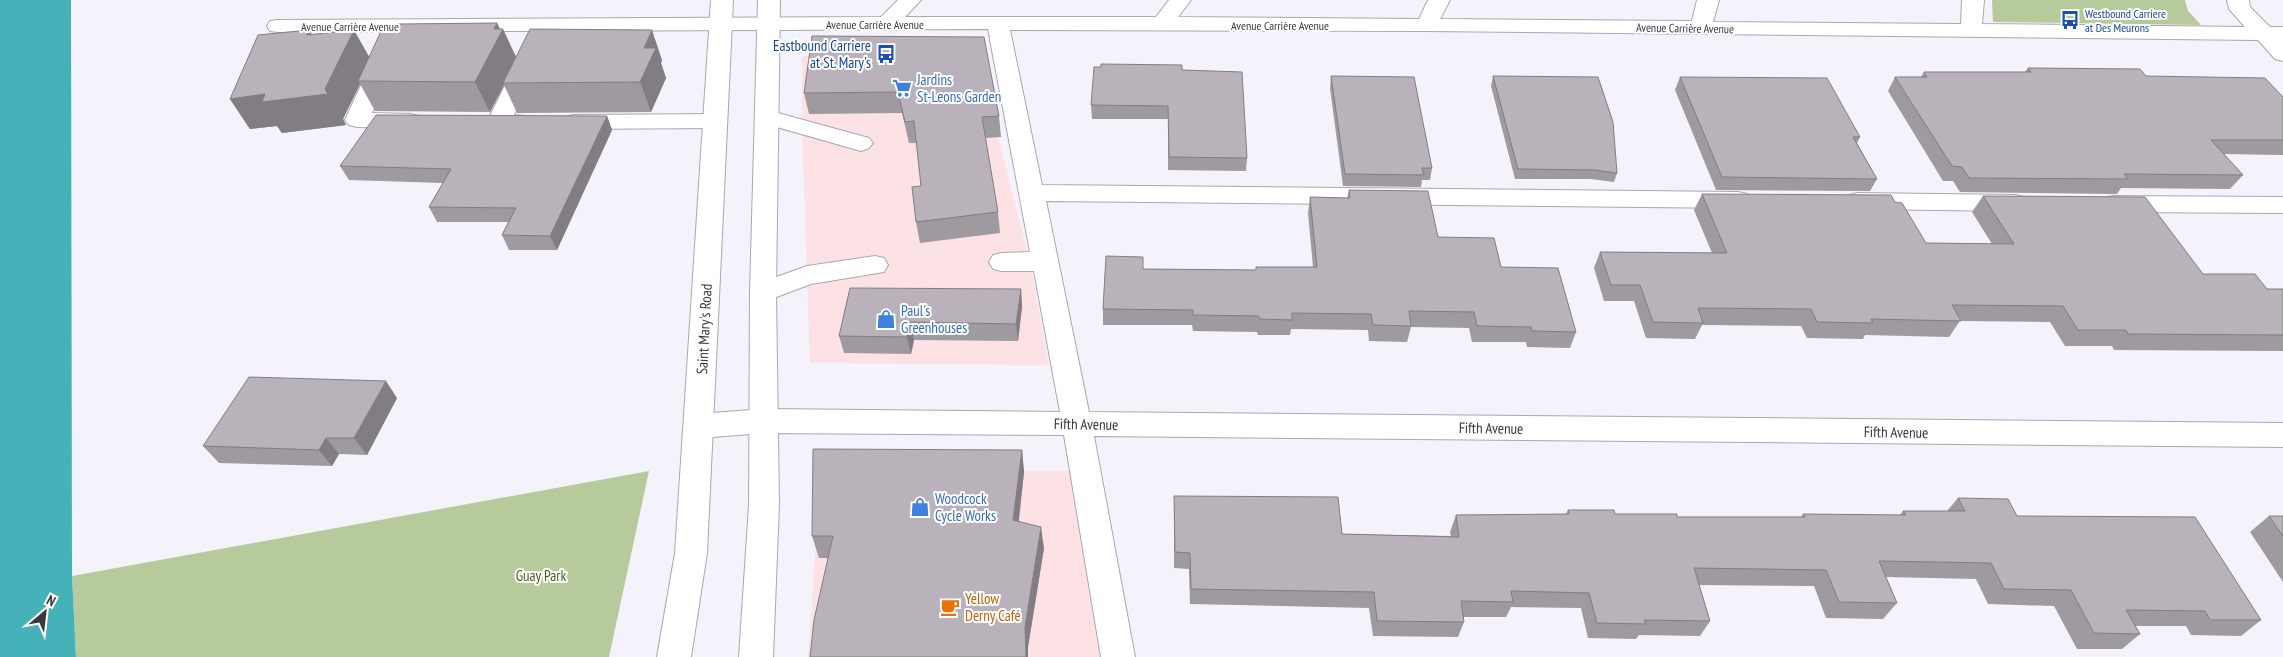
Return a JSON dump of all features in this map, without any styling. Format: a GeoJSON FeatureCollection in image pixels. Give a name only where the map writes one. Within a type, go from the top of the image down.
{"type":"FeatureCollection","features":[{"type":"Feature","properties":{"kind":"main road"},"geometry":{"type":"LineString","coordinates":[[756,657],[764,505],[763,292],[770,0]]}},
{"type":"Feature","properties":{"kind":"main road"},"geometry":{"type":"LineString","coordinates":[[886,24],[910,0]]}},
{"type":"Feature","properties":{"kind":"main road"},"geometry":{"type":"LineString","coordinates":[[1161,25],[1180,0]]}},
{"type":"Feature","properties":{"kind":"main road"},"geometry":{"type":"LineString","coordinates":[[1426,25],[1439,0]]}},
{"type":"Feature","properties":{"kind":"main road"},"geometry":{"type":"LineString","coordinates":[[1701,28],[1708,0]]}},
{"type":"Feature","properties":{"kind":"main road"},"geometry":{"type":"LineString","coordinates":[[1971,31],[1973,0]]}},
{"type":"Feature","properties":{"kind":"main road"},"geometry":{"type":"LineString","coordinates":[[2238,0],[2240,9],[2273,34],[2283,54]]}},
{"type":"Feature","properties":{"kind":"main road","name":"Avenue Carrière Avenue"},"geometry":{"type":"LineString","coordinates":[[278,26],[546,26],[721,12],[769,24],[1426,25],[2273,34]]}},
{"type":"Feature","properties":{"kind":"main road","name":"Saint Mary's Road"},"geometry":{"type":"LineString","coordinates":[[674,657],[691,553],[721,12]]}},
{"type":"Feature","properties":{"kind":"main road"},"geometry":{"type":"LineString","coordinates":[[998,23],[1077,424],[1118,657]]}},
{"type":"Feature","properties":{"kind":"main road"},"geometry":{"type":"LineString","coordinates":[[400,26],[357,120],[433,121]]}},
{"type":"Feature","properties":{"kind":"main road"},"geometry":{"type":"LineString","coordinates":[[546,26],[489,122],[714,121]]}},
{"type":"Feature","properties":{"kind":"main road"},"geometry":{"type":"LineString","coordinates":[[767,117],[861,143]]}},
{"type":"Feature","properties":{"kind":"main road"},"geometry":{"type":"LineString","coordinates":[[1032,193],[1757,200]]}},
{"type":"Feature","properties":{"kind":"main road"},"geometry":{"type":"LineString","coordinates":[[1836,201],[2035,203]]}},
{"type":"Feature","properties":{"kind":"main road"},"geometry":{"type":"LineString","coordinates":[[2094,204],[2283,205]]}},
{"type":"Feature","properties":{"kind":"main road"},"geometry":{"type":"LineString","coordinates":[[1002,262],[1045,261]]}},
{"type":"Feature","properties":{"kind":"main road"},"geometry":{"type":"LineString","coordinates":[[763,292],[807,275],[874,264]]}},
{"type":"Feature","properties":{"kind":"main road","name":"Fifth Avenue"},"geometry":{"type":"LineString","coordinates":[[699,426],[765,421],[2283,435]]}},
{"type":"Feature","properties":{"kind":"shaded area"},"geometry":{"type":"Polygon","coordinates":[[[802,56],[978,58],[1030,262],[1049,365],[810,363],[802,127],[802,56]]]}},
{"type":"Feature","properties":{"kind":"shaded area"},"geometry":{"type":"Polygon","coordinates":[[[821,471],[1070,471],[1103,657],[808,657],[821,471]]]}},
{"type":"Feature","properties":{"kind":"green space"},"geometry":{"type":"Polygon","coordinates":[[[1992,0],[2185,0],[2188,11],[2201,25],[1993,22],[1992,0]]]}},
{"type":"Feature","properties":{"kind":"green space","name":"Guay Park"},"geometry":{"type":"Polygon","coordinates":[[[649,471],[609,657],[76,657],[72,576],[649,471]]]}},
{"type":"Feature","properties":{"kind":"water"},"geometry":{"type":"Polygon","coordinates":[[[0,0],[71,0],[72,576],[76,657],[0,657],[0,0]]]}},
{"type":"Feature","properties":{"kind":"building"},"geometry":{"type":"Polygon","coordinates":[[[497,23],[494,29],[503,29],[475,82],[358,81],[383,27],[398,24],[497,23]]]}},
{"type":"Feature","properties":{"kind":"building"},"geometry":{"type":"Polygon","coordinates":[[[530,29],[652,30],[644,48],[656,48],[640,82],[503,83],[530,29]]]}},
{"type":"Feature","properties":{"kind":"building"},"geometry":{"type":"Polygon","coordinates":[[[309,30],[307,35],[354,30],[325,89],[328,94],[262,102],[265,94],[230,99],[258,35],[309,30]]]}},
{"type":"Feature","properties":{"kind":"building"},"geometry":{"type":"Polygon","coordinates":[[[812,36],[984,37],[999,116],[982,117],[998,212],[916,222],[912,187],[921,186],[914,121],[905,122],[898,92],[804,93],[812,36]]]}},
{"type":"Feature","properties":{"kind":"building"},"geometry":{"type":"Polygon","coordinates":[[[1101,64],[1182,65],[1182,70],[1242,72],[1247,158],[1169,157],[1168,106],[1091,105],[1094,67],[1101,67],[1101,64]]]}},
{"type":"Feature","properties":{"kind":"building"},"geometry":{"type":"Polygon","coordinates":[[[2028,68],[2140,69],[2146,76],[2265,78],[2283,97],[2283,140],[2211,140],[2243,175],[2124,174],[2128,179],[1969,178],[1962,167],[1952,166],[1895,77],[1927,77],[1924,72],[2031,72],[2028,68]]]}},
{"type":"Feature","properties":{"kind":"building"},"geometry":{"type":"Polygon","coordinates":[[[1331,76],[1414,77],[1432,168],[1422,168],[1424,175],[1345,174],[1331,76]]]}},
{"type":"Feature","properties":{"kind":"building"},"geometry":{"type":"Polygon","coordinates":[[[1493,76],[1598,77],[1613,122],[1617,173],[1594,170],[1518,169],[1493,76]]]}},
{"type":"Feature","properties":{"kind":"building"},"geometry":{"type":"Polygon","coordinates":[[[1680,77],[1827,78],[1860,137],[1853,137],[1877,179],[1722,177],[1680,77]]]}},
{"type":"Feature","properties":{"kind":"building"},"geometry":{"type":"Polygon","coordinates":[[[376,115],[607,116],[550,236],[502,235],[516,208],[429,207],[451,169],[340,166],[376,115]]]}},
{"type":"Feature","properties":{"kind":"building"},"geometry":{"type":"Polygon","coordinates":[[[1349,190],[1428,191],[1438,237],[1494,238],[1501,267],[1558,268],[1576,332],[1532,331],[1531,327],[1477,326],[1474,312],[1409,311],[1411,326],[1373,325],[1371,314],[1292,313],[1292,320],[1259,319],[1259,316],[1193,315],[1193,310],[1103,309],[1106,256],[1143,257],[1143,269],[1256,270],[1256,267],[1317,267],[1310,197],[1350,198],[1349,190]]]}},
{"type":"Feature","properties":{"kind":"building"},"geometry":{"type":"Polygon","coordinates":[[[1702,194],[1891,195],[1895,202],[1902,203],[1926,243],[2014,244],[1983,196],[2145,197],[2203,274],[2255,274],[2267,289],[2283,289],[2283,335],[2128,334],[2126,330],[2078,330],[2063,306],[1952,305],[1961,321],[1871,319],[1873,323],[1817,322],[1811,309],[1698,308],[1703,323],[1653,322],[1640,285],[1611,285],[1600,252],[1727,253],[1702,194]]]}},
{"type":"Feature","properties":{"kind":"building"},"geometry":{"type":"Polygon","coordinates":[[[850,288],[1021,289],[1016,324],[910,322],[907,337],[839,336],[850,288]]]}},
{"type":"Feature","properties":{"kind":"building"},"geometry":{"type":"Polygon","coordinates":[[[249,377],[386,381],[354,438],[326,438],[319,450],[203,446],[249,377]]]}},
{"type":"Feature","properties":{"kind":"building"},"geometry":{"type":"Polygon","coordinates":[[[813,449],[1022,450],[1013,520],[1041,527],[1025,627],[1026,657],[810,657],[814,620],[833,536],[812,536],[813,449]]]}},
{"type":"Feature","properties":{"kind":"building"},"geometry":{"type":"Polygon","coordinates":[[[1174,496],[1338,497],[1342,534],[1459,537],[1456,515],[1569,514],[1568,510],[1614,510],[1615,514],[1677,514],[1677,517],[1805,517],[1803,514],[1906,515],[1903,511],[1965,511],[1958,498],[2008,499],[2017,516],[2195,517],[2261,620],[2210,620],[2205,611],[2126,610],[2140,634],[2094,633],[2071,590],[2004,589],[1991,563],[1879,561],[1897,603],[1839,602],[1826,570],[1694,568],[1710,621],[1644,620],[1646,624],[1597,623],[1589,593],[1511,591],[1513,602],[1461,601],[1464,622],[1377,621],[1374,592],[1191,589],[1190,553],[1175,552],[1174,496]]]}},
{"type":"Feature","properties":{"kind":"building"},"geometry":{"type":"Polygon","coordinates":[[[2269,516],[2283,516],[2283,536],[2269,516]]]}},
{"type":"Feature","properties":{"kind":"place","name":"Westbound Carriere at Des Meurons"},"geometry":{"type":"Point","coordinates":[2070,20]}},
{"type":"Feature","properties":{"kind":"place","name":"Eastbound Carriere at St. Mary's"},"geometry":{"type":"Point","coordinates":[886,54]}},
{"type":"Feature","properties":{"kind":"place","name":"Jardins St-Leons Garden"},"geometry":{"type":"Point","coordinates":[902,88]}},
{"type":"Feature","properties":{"kind":"place","name":"Paul's Greenhouses"},"geometry":{"type":"Point","coordinates":[886,319]}},
{"type":"Feature","properties":{"kind":"place","name":"Woodcock Cycle Works"},"geometry":{"type":"Point","coordinates":[920,507]}},
{"type":"Feature","properties":{"kind":"place","name":"Yellow Derny Café"},"geometry":{"type":"Point","coordinates":[950,607]}}]}
